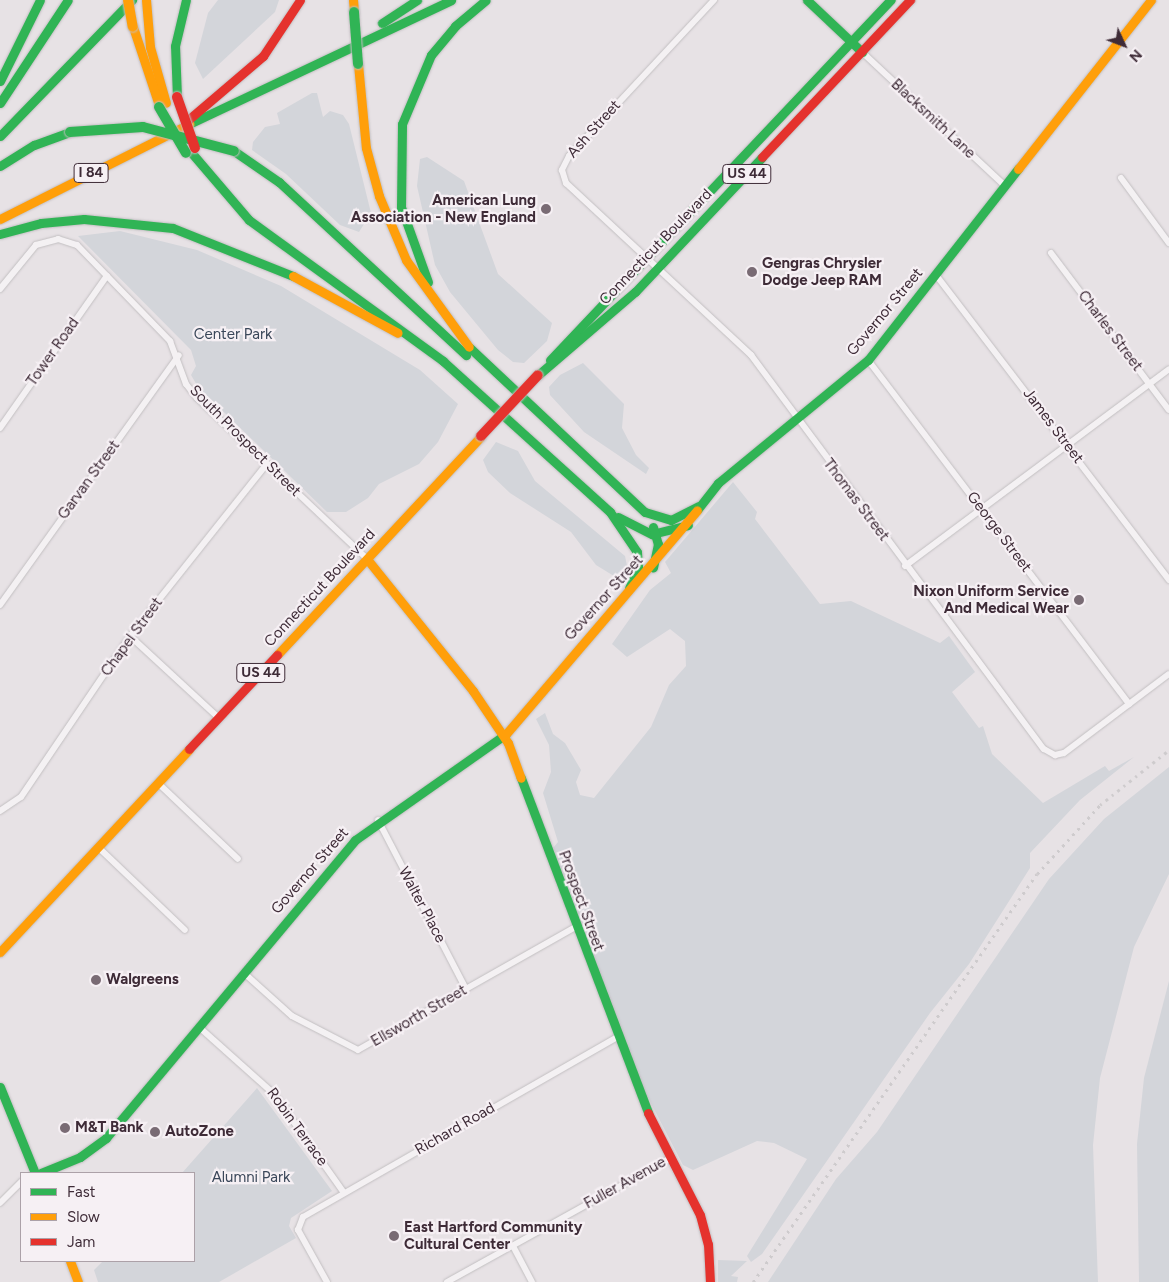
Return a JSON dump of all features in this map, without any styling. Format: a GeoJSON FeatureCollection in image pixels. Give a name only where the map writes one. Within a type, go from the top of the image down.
{"type":"FeatureCollection","features":[{"type":"Feature","properties":{"kind":"main road"},"geometry":{"type":"LineString","coordinates":[[0,81],[40,0]]}},
{"type":"Feature","properties":{"kind":"main road"},"geometry":{"type":"LineString","coordinates":[[0,103],[68,0]]}},
{"type":"Feature","properties":{"kind":"main road"},"geometry":{"type":"LineString","coordinates":[[130,0],[132,27],[163,105],[200,166],[267,234],[410,336],[610,512],[638,554],[638,571],[629,588]]}},
{"type":"Feature","properties":{"kind":"main road"},"geometry":{"type":"LineString","coordinates":[[0,136],[130,0]]}},
{"type":"Feature","properties":{"kind":"main road"},"geometry":{"type":"LineString","coordinates":[[146,0],[150,47],[163,105]]}},
{"type":"Feature","properties":{"kind":"main road"},"geometry":{"type":"LineString","coordinates":[[186,0],[175,46],[178,98],[190,150]]}},
{"type":"Feature","properties":{"kind":"main road"},"geometry":{"type":"LineString","coordinates":[[182,128],[266,52],[300,0]]}},
{"type":"Feature","properties":{"kind":"main road"},"geometry":{"type":"LineString","coordinates":[[354,0],[367,154],[386,215],[417,279],[462,341],[484,364],[645,512],[656,534],[653,567]]}},
{"type":"Feature","properties":{"kind":"main road"},"geometry":{"type":"LineString","coordinates":[[332,53],[417,0]]}},
{"type":"Feature","properties":{"kind":"main road","name":"I 84"},"geometry":{"type":"LineString","coordinates":[[0,219],[332,53],[452,0]]}},
{"type":"Feature","properties":{"kind":"main road"},"geometry":{"type":"LineString","coordinates":[[462,341],[426,278],[408,236],[400,198],[400,147],[407,106],[426,64],[454,26],[486,0]]}},
{"type":"Feature","properties":{"kind":"main road"},"geometry":{"type":"LineString","coordinates":[[806,0],[862,52]]}},
{"type":"Feature","properties":{"kind":"main road","name":"Connecticut Boulevard"},"geometry":{"type":"LineString","coordinates":[[0,952],[850,40],[890,0]]}},
{"type":"Feature","properties":{"kind":"main road","name":"Connecticut Boulevard"},"geometry":{"type":"LineString","coordinates":[[538,375],[658,268],[910,0]]}},
{"type":"Feature","properties":{"kind":"main road","name":"Governor Street"},"geometry":{"type":"LineString","coordinates":[[43,1172],[80,1157],[106,1138],[344,852],[378,820],[504,736],[629,588],[653,567],[688,525],[699,506],[725,476],[868,360],[1151,0]]}},
{"type":"Feature","properties":{"kind":"main road"},"geometry":{"type":"LineString","coordinates":[[0,166],[34,145],[70,132],[107,126],[150,128],[234,152],[279,182],[462,352],[484,364]]}},
{"type":"Feature","properties":{"kind":"main road"},"geometry":{"type":"LineString","coordinates":[[0,234],[36,224],[84,219],[173,228],[260,259],[383,327],[410,336]]}},
{"type":"Feature","properties":{"kind":"main road"},"geometry":{"type":"LineString","coordinates":[[645,512],[671,520],[699,506]]}},
{"type":"Feature","properties":{"kind":"main road"},"geometry":{"type":"LineString","coordinates":[[610,512],[656,534],[688,525]]}},
{"type":"Feature","properties":{"kind":"main road","name":"Prospect Street"},"geometry":{"type":"LineString","coordinates":[[367,559],[504,736],[615,1038],[704,1227],[710,1282]]}},
{"type":"Feature","properties":{"kind":"main road"},"geometry":{"type":"LineString","coordinates":[[0,1086],[35,1172]]}},
{"type":"Feature","properties":{"kind":"main road"},"geometry":{"type":"LineString","coordinates":[[70,1262],[78,1282]]}},
{"type":"Feature","properties":{"kind":"street","name":"Ash Street"},"geometry":{"type":"LineString","coordinates":[[647,258],[566,183],[563,165],[714,0]]}},
{"type":"Feature","properties":{"kind":"street","name":"Blacksmith Lane"},"geometry":{"type":"LineString","coordinates":[[862,52],[1005,186]]}},
{"type":"Feature","properties":{"kind":"street"},"geometry":{"type":"LineString","coordinates":[[1121,178],[1169,243]]}},
{"type":"Feature","properties":{"kind":"street","name":"South Prospect Street"},"geometry":{"type":"LineString","coordinates":[[0,289],[30,249],[50,239],[77,246],[166,337],[178,356],[191,391],[367,559]]}},
{"type":"Feature","properties":{"kind":"street","name":"Charles Street"},"geometry":{"type":"LineString","coordinates":[[1051,253],[1169,410]]}},
{"type":"Feature","properties":{"kind":"street","name":"Thomas Street"},"geometry":{"type":"LineString","coordinates":[[647,258],[741,345],[905,566],[1051,754],[1064,753],[1129,704]]}},
{"type":"Feature","properties":{"kind":"street","name":"James Street"},"geometry":{"type":"LineString","coordinates":[[936,275],[1068,445],[1169,580]]}},
{"type":"Feature","properties":{"kind":"street","name":"Tower Road"},"geometry":{"type":"LineString","coordinates":[[0,428],[107,276]]}},
{"type":"Feature","properties":{"kind":"street","name":"Garvan Street"},"geometry":{"type":"LineString","coordinates":[[0,605],[178,356]]}},
{"type":"Feature","properties":{"kind":"street","name":"George Street"},"geometry":{"type":"LineString","coordinates":[[868,360],[1129,704]]}},
{"type":"Feature","properties":{"kind":"street"},"geometry":{"type":"LineString","coordinates":[[905,566],[1169,369]]}},
{"type":"Feature","properties":{"kind":"street","name":"Chapel Street"},"geometry":{"type":"LineString","coordinates":[[0,811],[21,797],[130,636],[267,464]]}},
{"type":"Feature","properties":{"kind":"street"},"geometry":{"type":"LineString","coordinates":[[130,636],[219,718]]}},
{"type":"Feature","properties":{"kind":"street"},"geometry":{"type":"LineString","coordinates":[[1129,704],[1169,674]]}},
{"type":"Feature","properties":{"kind":"street"},"geometry":{"type":"LineString","coordinates":[[158,783],[238,858]]}},
{"type":"Feature","properties":{"kind":"street","name":"Walter Place"},"geometry":{"type":"LineString","coordinates":[[378,820],[466,989]]}},
{"type":"Feature","properties":{"kind":"street"},"geometry":{"type":"LineString","coordinates":[[98,847],[184,930]]}},
{"type":"Feature","properties":{"kind":"street","name":"Ellsworth Street"},"geometry":{"type":"LineString","coordinates":[[244,973],[292,1016],[354,1050],[574,928]]}},
{"type":"Feature","properties":{"kind":"street","name":"Robin Terrace"},"geometry":{"type":"LineString","coordinates":[[199,1027],[274,1094],[344,1193]]}},
{"type":"Feature","properties":{"kind":"street","name":"Richard Road"},"geometry":{"type":"LineString","coordinates":[[327,1282],[299,1233],[298,1223],[344,1193],[615,1038]]}},
{"type":"Feature","properties":{"kind":"street","name":"Fuller Avenue"},"geometry":{"type":"LineString","coordinates":[[447,1282],[671,1158]]}},
{"type":"Feature","properties":{"kind":"street"},"geometry":{"type":"LineString","coordinates":[[0,1203],[20,1183]]}},
{"type":"Feature","properties":{"kind":"street"},"geometry":{"type":"LineString","coordinates":[[512,1246],[532,1282]]}},
{"type":"Feature","properties":{"kind":"green space"},"geometry":{"type":"Polygon","coordinates":[[[218,0],[279,0],[275,12],[203,79],[195,63],[208,13],[218,0]]]}},
{"type":"Feature","properties":{"kind":"green space"},"geometry":{"type":"Polygon","coordinates":[[[312,93],[317,93],[323,117],[330,111],[343,115],[349,124],[371,213],[359,232],[340,225],[286,174],[252,150],[253,142],[265,127],[280,124],[277,113],[312,93]]]}},
{"type":"Feature","properties":{"kind":"green space"},"geometry":{"type":"Polygon","coordinates":[[[427,157],[464,181],[498,274],[552,323],[547,341],[524,363],[513,362],[498,350],[450,292],[435,265],[417,186],[420,159],[427,157]]]}},
{"type":"Feature","properties":{"kind":"green space","name":"Center Park"},"geometry":{"type":"Polygon","coordinates":[[[120,231],[197,250],[281,286],[420,370],[458,404],[438,442],[419,464],[379,484],[368,498],[346,512],[327,512],[198,387],[191,375],[196,366],[191,350],[78,236],[120,231]]]}},
{"type":"Feature","properties":{"kind":"green space"},"geometry":{"type":"Polygon","coordinates":[[[583,363],[624,404],[622,428],[636,455],[649,468],[646,474],[584,432],[550,395],[549,387],[560,375],[583,363]]]}},
{"type":"Feature","properties":{"kind":"green space"},"geometry":{"type":"Polygon","coordinates":[[[496,442],[518,451],[535,481],[625,556],[628,571],[622,581],[596,565],[571,532],[510,493],[488,472],[483,460],[496,442]]]}},
{"type":"Feature","properties":{"kind":"green space"},"geometry":{"type":"Polygon","coordinates":[[[733,482],[757,512],[755,519],[820,604],[851,601],[940,643],[949,636],[975,672],[952,692],[979,728],[983,726],[992,754],[1043,803],[1105,766],[1109,771],[1134,757],[1080,800],[1030,853],[1030,868],[969,964],[930,1013],[762,1254],[751,1262],[747,1256],[807,1159],[774,1143],[757,1141],[693,1170],[683,1165],[641,1084],[553,848],[558,842],[543,793],[551,772],[549,745],[536,719],[545,713],[553,734],[565,743],[581,770],[576,782],[580,795],[594,798],[651,727],[669,685],[686,666],[685,641],[670,629],[627,657],[612,644],[650,590],[671,573],[665,562],[733,482]]]}},
{"type":"Feature","properties":{"kind":"green space"},"geometry":{"type":"Polygon","coordinates":[[[1169,767],[1169,874],[1134,947],[1100,1078],[1093,1145],[1098,1282],[768,1282],[836,1179],[877,1132],[1049,879],[1104,819],[1169,767]]]}},
{"type":"Feature","properties":{"kind":"green space"},"geometry":{"type":"Polygon","coordinates":[[[1169,981],[1169,1282],[1139,1282],[1137,1144],[1144,1078],[1169,981]]]}},
{"type":"Feature","properties":{"kind":"green space","name":"Alumni Park"},"geometry":{"type":"Polygon","coordinates":[[[257,1088],[332,1191],[291,1218],[289,1226],[296,1238],[219,1282],[98,1282],[94,1270],[102,1262],[195,1262],[195,1172],[183,1172],[257,1088]]]}},
{"type":"Feature","properties":{"kind":"green space"},"geometry":{"type":"Polygon","coordinates":[[[718,1260],[747,1261],[731,1276],[738,1277],[737,1282],[718,1282],[718,1260]]]}},
{"type":"Feature","properties":{"kind":"railway"},"geometry":{"type":"LineString","coordinates":[[753,1282],[1037,874],[1100,805],[1169,750]]}},
{"type":"Feature","properties":{"kind":"traffic: fast"},"geometry":{"type":"LineString","coordinates":[[0,81],[40,0]]}},
{"type":"Feature","properties":{"kind":"traffic: fast"},"geometry":{"type":"LineString","coordinates":[[0,103],[68,0]]}},
{"type":"Feature","properties":{"kind":"traffic: fast"},"geometry":{"type":"LineString","coordinates":[[0,136],[132,0]]}},
{"type":"Feature","properties":{"kind":"traffic: fast"},"geometry":{"type":"LineString","coordinates":[[177,97],[175,46],[186,0]]}},
{"type":"Feature","properties":{"kind":"traffic: fast"},"geometry":{"type":"LineString","coordinates":[[382,23],[417,0]]}},
{"type":"Feature","properties":{"kind":"traffic: fast"},"geometry":{"type":"LineString","coordinates":[[189,124],[451,0]]}},
{"type":"Feature","properties":{"kind":"traffic: fast"},"geometry":{"type":"LineString","coordinates":[[428,282],[401,207],[402,124],[431,55],[455,26],[486,0]]}},
{"type":"Feature","properties":{"kind":"traffic: fast"},"geometry":{"type":"LineString","coordinates":[[807,0],[862,52]]}},
{"type":"Feature","properties":{"kind":"traffic: fast"},"geometry":{"type":"LineString","coordinates":[[550,360],[891,0]]}},
{"type":"Feature","properties":{"kind":"traffic: fast"},"geometry":{"type":"LineString","coordinates":[[354,12],[358,64]]}},
{"type":"Feature","properties":{"kind":"traffic: fast"},"geometry":{"type":"LineString","coordinates":[[159,107],[186,153]]}},
{"type":"Feature","properties":{"kind":"traffic: fast"},"geometry":{"type":"LineString","coordinates":[[70,132],[143,127],[234,151]]}},
{"type":"Feature","properties":{"kind":"traffic: fast"},"geometry":{"type":"LineString","coordinates":[[0,166],[34,145],[70,132]]}},
{"type":"Feature","properties":{"kind":"traffic: fast"},"geometry":{"type":"LineString","coordinates":[[190,151],[249,220],[443,361],[610,512],[637,552],[638,568],[629,588]]}},
{"type":"Feature","properties":{"kind":"traffic: fast"},"geometry":{"type":"LineString","coordinates":[[234,151],[279,182],[466,355]]}},
{"type":"Feature","properties":{"kind":"traffic: fast"},"geometry":{"type":"LineString","coordinates":[[538,375],[635,292],[762,157]]}},
{"type":"Feature","properties":{"kind":"traffic: fast"},"geometry":{"type":"LineString","coordinates":[[697,510],[718,483],[868,360],[1018,169]]}},
{"type":"Feature","properties":{"kind":"traffic: fast"},"geometry":{"type":"LineString","coordinates":[[0,234],[41,223],[84,219],[173,228],[293,276]]}},
{"type":"Feature","properties":{"kind":"traffic: fast"},"geometry":{"type":"LineString","coordinates":[[469,347],[645,512],[671,520],[699,506]]}},
{"type":"Feature","properties":{"kind":"traffic: fast"},"geometry":{"type":"LineString","coordinates":[[618,517],[652,534],[688,525]]}},
{"type":"Feature","properties":{"kind":"traffic: fast"},"geometry":{"type":"LineString","coordinates":[[653,527],[658,544],[653,567]]}},
{"type":"Feature","properties":{"kind":"traffic: fast"},"geometry":{"type":"LineString","coordinates":[[43,1172],[80,1157],[106,1138],[355,840],[506,734]]}},
{"type":"Feature","properties":{"kind":"traffic: fast"},"geometry":{"type":"LineString","coordinates":[[521,778],[648,1113]]}},
{"type":"Feature","properties":{"kind":"traffic: fast"},"geometry":{"type":"LineString","coordinates":[[0,1087],[35,1172]]}},
{"type":"Feature","properties":{"kind":"traffic: slow"},"geometry":{"type":"LineString","coordinates":[[128,0],[133,27]]}},
{"type":"Feature","properties":{"kind":"traffic: slow"},"geometry":{"type":"LineString","coordinates":[[146,0],[150,47],[166,103]]}},
{"type":"Feature","properties":{"kind":"traffic: slow"},"geometry":{"type":"LineString","coordinates":[[353,0],[354,12]]}},
{"type":"Feature","properties":{"kind":"traffic: slow"},"geometry":{"type":"LineString","coordinates":[[1018,169],[1151,0]]}},
{"type":"Feature","properties":{"kind":"traffic: slow"},"geometry":{"type":"LineString","coordinates":[[133,27],[159,105]]}},
{"type":"Feature","properties":{"kind":"traffic: slow"},"geometry":{"type":"LineString","coordinates":[[358,64],[366,148],[379,196],[406,260],[469,347]]}},
{"type":"Feature","properties":{"kind":"traffic: slow"},"geometry":{"type":"LineString","coordinates":[[0,219],[189,124]]}},
{"type":"Feature","properties":{"kind":"traffic: slow"},"geometry":{"type":"LineString","coordinates":[[293,276],[398,333]]}},
{"type":"Feature","properties":{"kind":"traffic: slow"},"geometry":{"type":"LineString","coordinates":[[277,655],[481,436]]}},
{"type":"Feature","properties":{"kind":"traffic: slow"},"geometry":{"type":"LineString","coordinates":[[506,734],[697,510]]}},
{"type":"Feature","properties":{"kind":"traffic: slow"},"geometry":{"type":"LineString","coordinates":[[367,559],[473,691],[508,743],[521,778]]}},
{"type":"Feature","properties":{"kind":"traffic: slow"},"geometry":{"type":"LineString","coordinates":[[0,952],[189,749]]}},
{"type":"Feature","properties":{"kind":"traffic: slow"},"geometry":{"type":"LineString","coordinates":[[70,1262],[78,1282]]}},
{"type":"Feature","properties":{"kind":"traffic: jam"},"geometry":{"type":"LineString","coordinates":[[188,120],[263,56],[300,0]]}},
{"type":"Feature","properties":{"kind":"traffic: jam"},"geometry":{"type":"LineString","coordinates":[[762,157],[910,0]]}},
{"type":"Feature","properties":{"kind":"traffic: jam"},"geometry":{"type":"LineString","coordinates":[[177,97],[195,148]]}},
{"type":"Feature","properties":{"kind":"traffic: jam"},"geometry":{"type":"LineString","coordinates":[[481,436],[538,375]]}},
{"type":"Feature","properties":{"kind":"traffic: jam"},"geometry":{"type":"LineString","coordinates":[[189,749],[277,655]]}},
{"type":"Feature","properties":{"kind":"traffic: jam"},"geometry":{"type":"LineString","coordinates":[[648,1113],[700,1215],[708,1244],[710,1282]]}},
{"type":"Feature","properties":{"kind":"place","name":"American Lung Association - New England"},"geometry":{"type":"Point","coordinates":[546,209]}},
{"type":"Feature","properties":{"kind":"place","name":"Gengras Chrysler Dodge Jeep RAM"},"geometry":{"type":"Point","coordinates":[752,272]}},
{"type":"Feature","properties":{"kind":"place","name":"Nixon Uniform Service And Medical Wear"},"geometry":{"type":"Point","coordinates":[1079,600]}},
{"type":"Feature","properties":{"kind":"place","name":"Walgreens"},"geometry":{"type":"Point","coordinates":[96,980]}},
{"type":"Feature","properties":{"kind":"place","name":"M&T Bank"},"geometry":{"type":"Point","coordinates":[65,1128]}},
{"type":"Feature","properties":{"kind":"place","name":"AutoZone"},"geometry":{"type":"Point","coordinates":[155,1132]}},
{"type":"Feature","properties":{"kind":"place","name":"East Hartford Community Cultural Center"},"geometry":{"type":"Point","coordinates":[394,1236]}}]}
